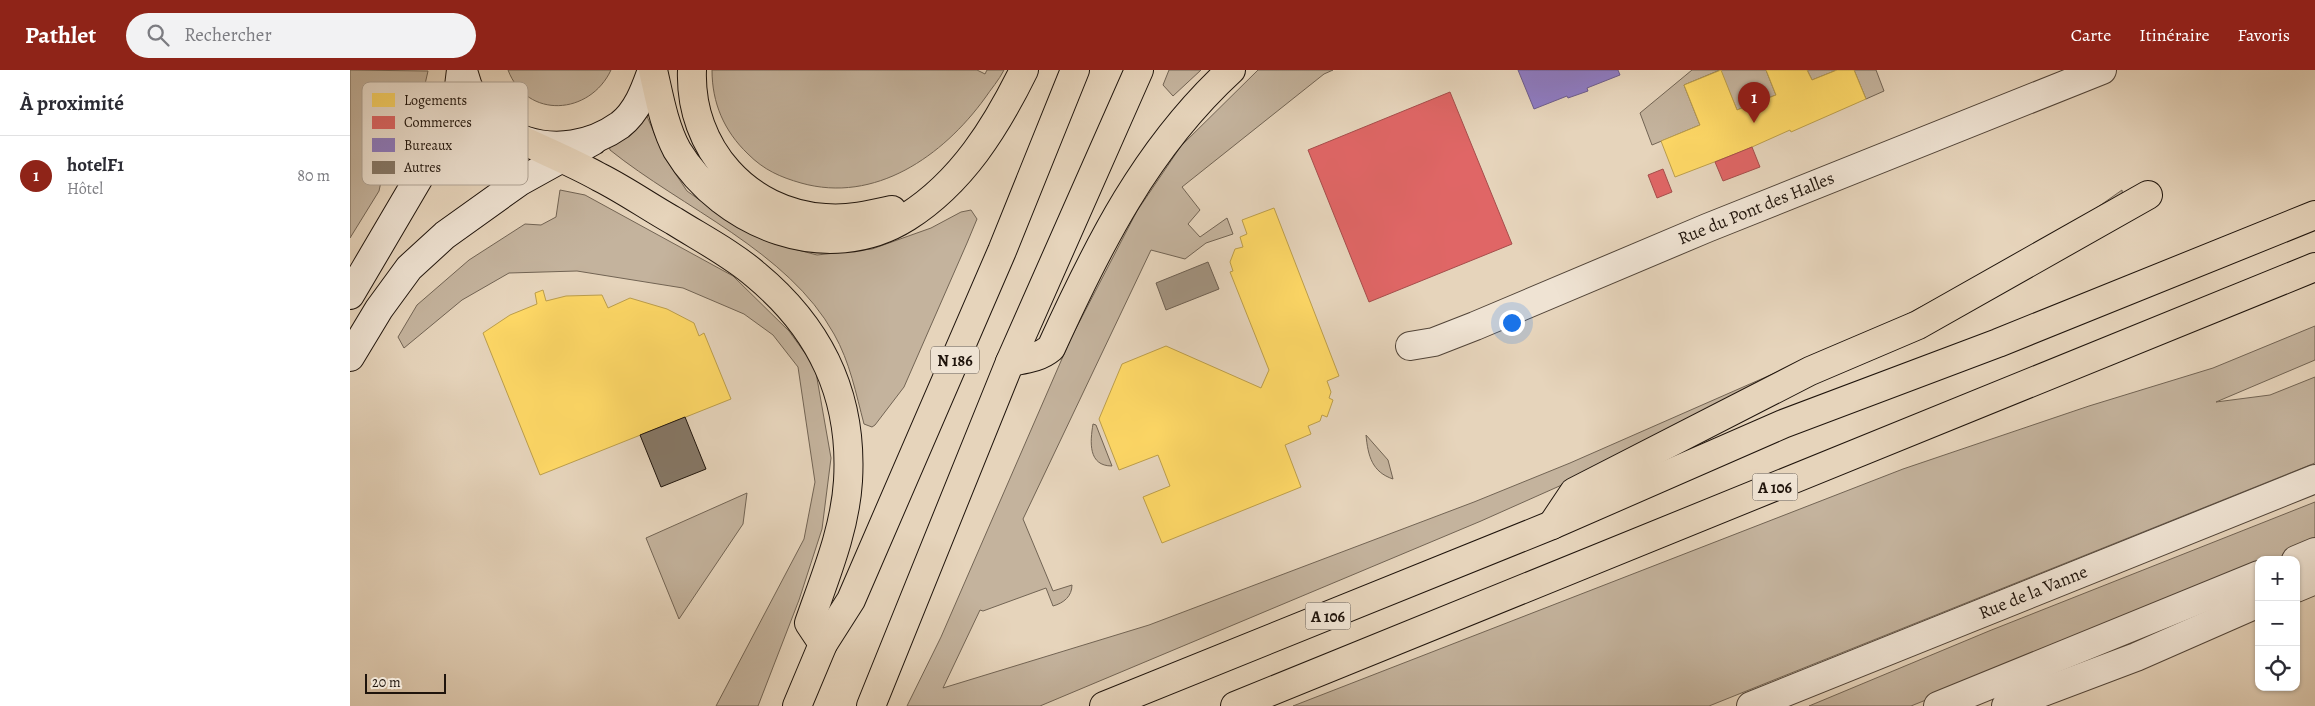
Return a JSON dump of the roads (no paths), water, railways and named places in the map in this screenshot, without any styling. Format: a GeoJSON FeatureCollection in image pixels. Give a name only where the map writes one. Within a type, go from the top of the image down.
{"type":"FeatureCollection","features":[{"type":"Feature","properties":{"kind":"highway"},"geometry":{"type":"LineString","coordinates":[[653,70],[664,117],[676,147],[689,168],[738,212],[781,232],[803,237],[845,239],[887,228],[908,216],[961,171],[988,136],[1024,70]]}},
{"type":"Feature","properties":{"kind":"highway"},"geometry":{"type":"LineString","coordinates":[[692,70],[694,103],[709,147],[735,179],[771,204],[806,215],[823,218],[845,218],[894,210],[940,190]]}},
{"type":"Feature","properties":{"kind":"highway","name":"N 186"},"geometry":{"type":"LineString","coordinates":[[797,706],[823,644],[851,600],[1002,251],[1075,70]]}},
{"type":"Feature","properties":{"kind":"highway","name":"N 186"},"geometry":{"type":"LineString","coordinates":[[871,706],[1010,362],[1139,70]]}},
{"type":"Feature","properties":{"kind":"highway"},"geometry":{"type":"LineString","coordinates":[[1010,362],[1032,358],[1052,348],[1094,260],[1143,172],[1187,113],[1231,70]]}},
{"type":"Feature","properties":{"kind":"highway"},"geometry":{"type":"LineString","coordinates":[[528,143],[607,182],[712,244],[755,274],[801,319],[820,347],[832,375],[844,414],[847,435],[848,481],[836,544],[809,623],[823,644]]}},
{"type":"Feature","properties":{"kind":"highway"},"geometry":{"type":"LineString","coordinates":[[1552,525],[1574,492],[1810,372],[1918,325],[2148,195]]}},
{"type":"Feature","properties":{"kind":"highway","name":"A 106"},"geometry":{"type":"LineString","coordinates":[[1104,706],[1552,525],[1783,424],[1998,343],[2315,215]]}},
{"type":"Feature","properties":{"kind":"highway","name":"A 106"},"geometry":{"type":"LineString","coordinates":[[1235,706],[2315,267]]}},
{"type":"Feature","properties":{"kind":"street"},"geometry":{"type":"LineString","coordinates":[[462,70],[467,82]]}},
{"type":"Feature","properties":{"kind":"street"},"geometry":{"type":"LineString","coordinates":[[528,177],[621,124],[641,99],[653,70]]}},
{"type":"Feature","properties":{"kind":"street","name":"Rue du Pont des Halles"},"geometry":{"type":"LineString","coordinates":[[1410,346],[1434,342],[1475,326],[1698,231],[2102,70]]}},
{"type":"Feature","properties":{"kind":"street"},"geometry":{"type":"LineString","coordinates":[[528,141],[540,145],[563,146],[593,141]]}},
{"type":"Feature","properties":{"kind":"street"},"geometry":{"type":"LineString","coordinates":[[350,295],[415,185]]}},
{"type":"Feature","properties":{"kind":"street"},"geometry":{"type":"LineString","coordinates":[[350,357],[379,309],[409,268],[446,235],[515,185]]}},
{"type":"Feature","properties":{"kind":"street","name":"Rue de la Vanne"},"geometry":{"type":"LineString","coordinates":[[1751,706],[2315,479]]}},
{"type":"Feature","properties":{"kind":"street"},"geometry":{"type":"LineString","coordinates":[[2300,558],[2315,552]]}},
{"type":"Feature","properties":{"kind":"street"},"geometry":{"type":"LineString","coordinates":[[1938,706],[2255,577]]}},
{"type":"Feature","properties":{"kind":"street"},"geometry":{"type":"LineString","coordinates":[[2300,586],[2315,580]]}},
{"type":"Feature","properties":{"kind":"street"},"geometry":{"type":"LineString","coordinates":[[2006,706],[2136,657],[2255,605]]}},
{"type":"Feature","properties":{"kind":"place","name":"hotelF1"},"geometry":{"type":"Point","coordinates":[1754,123]}}]}
